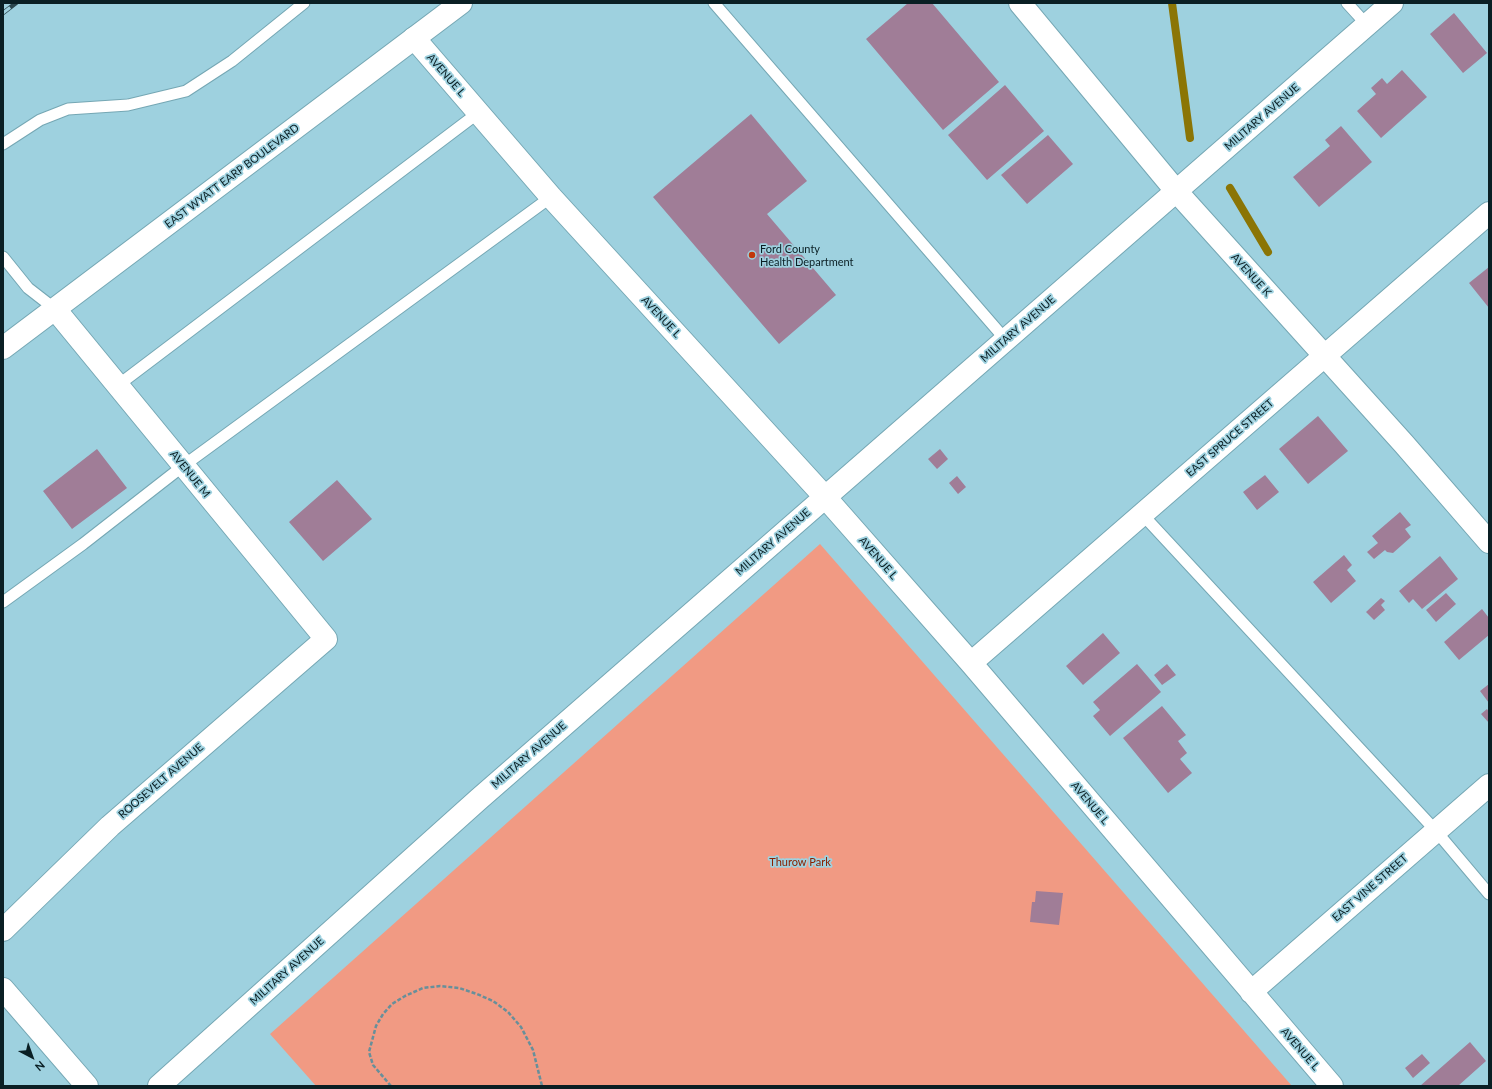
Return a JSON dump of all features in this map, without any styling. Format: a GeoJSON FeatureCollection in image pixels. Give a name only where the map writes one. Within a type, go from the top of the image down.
{"type":"FeatureCollection","features":[{"type":"Feature","properties":{"kind":"street","name":"EAST WYATT EARP BOULEVARD"},"geometry":{"type":"LineString","coordinates":[[3,348],[461,3]]}},
{"type":"Feature","properties":{"kind":"street","name":"AVENUE K"},"geometry":{"type":"LineString","coordinates":[[1020,3],[1177,192],[1404,444],[1489,542]]}},
{"type":"Feature","properties":{"kind":"street","name":"MILITARY AVENUE"},"geometry":{"type":"LineString","coordinates":[[159,1086],[479,799],[1392,3]]}},
{"type":"Feature","properties":{"kind":"street","name":"AVENUE L"},"geometry":{"type":"LineString","coordinates":[[414,38],[551,198],[825,497],[971,663],[1332,1086]]}},
{"type":"Feature","properties":{"kind":"street","name":"EAST SPRUCE STREET"},"geometry":{"type":"LineString","coordinates":[[971,663],[1489,213]]}},
{"type":"Feature","properties":{"kind":"street","name":"AVENUE M"},"geometry":{"type":"LineString","coordinates":[[54,309],[326,639]]}},
{"type":"Feature","properties":{"kind":"street","name":"ROOSEVELT AVENUE"},"geometry":{"type":"LineString","coordinates":[[3,930],[110,826],[326,639]]}},
{"type":"Feature","properties":{"kind":"street","name":"EAST VINE STREET"},"geometry":{"type":"LineString","coordinates":[[1251,992],[1489,785]]}},
{"type":"Feature","properties":{"kind":"street"},"geometry":{"type":"LineString","coordinates":[[3,989],[87,1086]]}},
{"type":"Feature","properties":{"kind":"lane"},"geometry":{"type":"LineString","coordinates":[[3,144],[40,120],[68,109],[128,105],[186,91],[232,61],[304,3]]}},
{"type":"Feature","properties":{"kind":"lane"},"geometry":{"type":"LineString","coordinates":[[714,3],[1005,340]]}},
{"type":"Feature","properties":{"kind":"lane"},"geometry":{"type":"LineString","coordinates":[[1348,3],[1367,25]]}},
{"type":"Feature","properties":{"kind":"lane"},"geometry":{"type":"LineString","coordinates":[[117,386],[478,113]]}},
{"type":"Feature","properties":{"kind":"lane"},"geometry":{"type":"LineString","coordinates":[[3,602],[83,544],[183,466],[551,198]]}},
{"type":"Feature","properties":{"kind":"lane"},"geometry":{"type":"LineString","coordinates":[[3,257],[28,288],[54,309]]}},
{"type":"Feature","properties":{"kind":"lane"},"geometry":{"type":"LineString","coordinates":[[1142,514],[1436,831],[1489,894]]}},
{"type":"Feature","properties":{"kind":"path"},"geometry":{"type":"LineString","coordinates":[[391,1086],[373,1065],[369,1052],[376,1026],[383,1014],[392,1004],[423,988],[440,986],[459,988],[477,994],[494,1001],[508,1012],[521,1027],[533,1050],[542,1086]]}},
{"type":"Feature","properties":{"kind":"green space","name":"Thurow Park"},"geometry":{"type":"Polygon","coordinates":[[[820,544],[1292,1086],[316,1086],[270,1034],[820,544]]]}},
{"type":"Feature","properties":{"kind":"building"},"geometry":{"type":"Polygon","coordinates":[[[908,3],[932,3],[999,82],[943,130],[866,39],[908,3]]]}},
{"type":"Feature","properties":{"kind":"building"},"geometry":{"type":"Polygon","coordinates":[[[1454,13],[1487,53],[1463,73],[1430,34],[1454,13]]]}},
{"type":"Feature","properties":{"kind":"building"},"geometry":{"type":"Polygon","coordinates":[[[1402,70],[1427,97],[1381,138],[1357,111],[1376,94],[1371,88],[1382,78],[1387,84],[1402,70]]]}},
{"type":"Feature","properties":{"kind":"building"},"geometry":{"type":"Polygon","coordinates":[[[1005,85],[1044,131],[987,180],[948,135],[1005,85]]]}},
{"type":"Feature","properties":{"kind":"building","name":"Ford County Health Department"},"geometry":{"type":"Polygon","coordinates":[[[751,114],[807,181],[767,214],[836,295],[779,344],[653,197],[751,114]]]}},
{"type":"Feature","properties":{"kind":"building"},"geometry":{"type":"Polygon","coordinates":[[[1341,126],[1372,162],[1319,207],[1293,177],[1330,146],[1325,140],[1341,126]]]}},
{"type":"Feature","properties":{"kind":"building"},"geometry":{"type":"Polygon","coordinates":[[[1048,135],[1073,164],[1027,204],[1001,175],[1048,135]]]}},
{"type":"Feature","properties":{"kind":"building"},"geometry":{"type":"Polygon","coordinates":[[[1489,267],[1489,308],[1469,283],[1489,267]]]}},
{"type":"Feature","properties":{"kind":"building"},"geometry":{"type":"Polygon","coordinates":[[[1318,416],[1348,451],[1308,484],[1279,449],[1318,416]]]}},
{"type":"Feature","properties":{"kind":"building"},"geometry":{"type":"Polygon","coordinates":[[[97,449],[127,488],[72,529],[43,491],[97,449]]]}},
{"type":"Feature","properties":{"kind":"building"},"geometry":{"type":"Polygon","coordinates":[[[940,449],[948,459],[937,469],[928,459],[940,449]]]}},
{"type":"Feature","properties":{"kind":"building"},"geometry":{"type":"Polygon","coordinates":[[[1265,475],[1279,492],[1257,510],[1243,492],[1265,475]]]}},
{"type":"Feature","properties":{"kind":"building"},"geometry":{"type":"Polygon","coordinates":[[[957,476],[966,487],[958,494],[949,483],[957,476]]]}},
{"type":"Feature","properties":{"kind":"building"},"geometry":{"type":"Polygon","coordinates":[[[337,480],[372,519],[323,561],[289,522],[337,480]]]}},
{"type":"Feature","properties":{"kind":"building"},"geometry":{"type":"Polygon","coordinates":[[[1400,512],[1411,525],[1405,529],[1411,537],[1393,553],[1385,550],[1374,559],[1367,552],[1378,543],[1372,536],[1400,512]]]}},
{"type":"Feature","properties":{"kind":"building"},"geometry":{"type":"Polygon","coordinates":[[[1344,555],[1352,565],[1347,570],[1356,581],[1331,603],[1313,582],[1344,555]]]}},
{"type":"Feature","properties":{"kind":"building"},"geometry":{"type":"Polygon","coordinates":[[[1440,556],[1458,579],[1422,609],[1413,599],[1409,603],[1399,591],[1440,556]]]}},
{"type":"Feature","properties":{"kind":"building"},"geometry":{"type":"Polygon","coordinates":[[[1446,593],[1456,604],[1436,622],[1426,610],[1446,593]]]}},
{"type":"Feature","properties":{"kind":"building"},"geometry":{"type":"Polygon","coordinates":[[[1381,598],[1385,601],[1381,605],[1385,610],[1374,620],[1366,612],[1381,598]]]}},
{"type":"Feature","properties":{"kind":"building"},"geometry":{"type":"Polygon","coordinates":[[[1482,609],[1489,618],[1489,635],[1459,660],[1444,642],[1482,609]]]}},
{"type":"Feature","properties":{"kind":"building"},"geometry":{"type":"Polygon","coordinates":[[[1103,633],[1120,653],[1083,685],[1066,666],[1103,633]]]}},
{"type":"Feature","properties":{"kind":"building"},"geometry":{"type":"Polygon","coordinates":[[[1137,664],[1161,692],[1110,736],[1093,716],[1100,710],[1093,702],[1137,664]]]}},
{"type":"Feature","properties":{"kind":"building"},"geometry":{"type":"Polygon","coordinates":[[[1167,664],[1176,675],[1162,685],[1154,675],[1167,664]]]}},
{"type":"Feature","properties":{"kind":"building"},"geometry":{"type":"Polygon","coordinates":[[[1489,684],[1489,703],[1480,691],[1489,684]]]}},
{"type":"Feature","properties":{"kind":"building"},"geometry":{"type":"Polygon","coordinates":[[[1162,706],[1186,735],[1178,741],[1187,753],[1180,759],[1192,773],[1168,793],[1123,738],[1162,706]]]}},
{"type":"Feature","properties":{"kind":"building"},"geometry":{"type":"Polygon","coordinates":[[[1487,709],[1489,712],[1489,723],[1481,714],[1487,709]]]}},
{"type":"Feature","properties":{"kind":"building"},"geometry":{"type":"Polygon","coordinates":[[[1036,891],[1063,893],[1059,925],[1030,922],[1032,902],[1035,902],[1036,891]]]}},
{"type":"Feature","properties":{"kind":"building"},"geometry":{"type":"Polygon","coordinates":[[[1470,1042],[1486,1061],[1458,1086],[1420,1086],[1470,1042]]]}},
{"type":"Feature","properties":{"kind":"building"},"geometry":{"type":"Polygon","coordinates":[[[1422,1054],[1430,1063],[1413,1078],[1405,1068],[1422,1054]]]}},
{"type":"Feature","properties":{"kind":"waterway"},"geometry":{"type":"LineString","coordinates":[[1172,3],[1190,138]]}},
{"type":"Feature","properties":{"kind":"waterway"},"geometry":{"type":"LineString","coordinates":[[1230,188],[1268,252]]}},
{"type":"Feature","properties":{"kind":"railway"},"geometry":{"type":"LineString","coordinates":[[3,13],[16,3]]}},
{"type":"Feature","properties":{"kind":"place","name":"Ford County Health Department"},"geometry":{"type":"Point","coordinates":[752,255]}}]}
